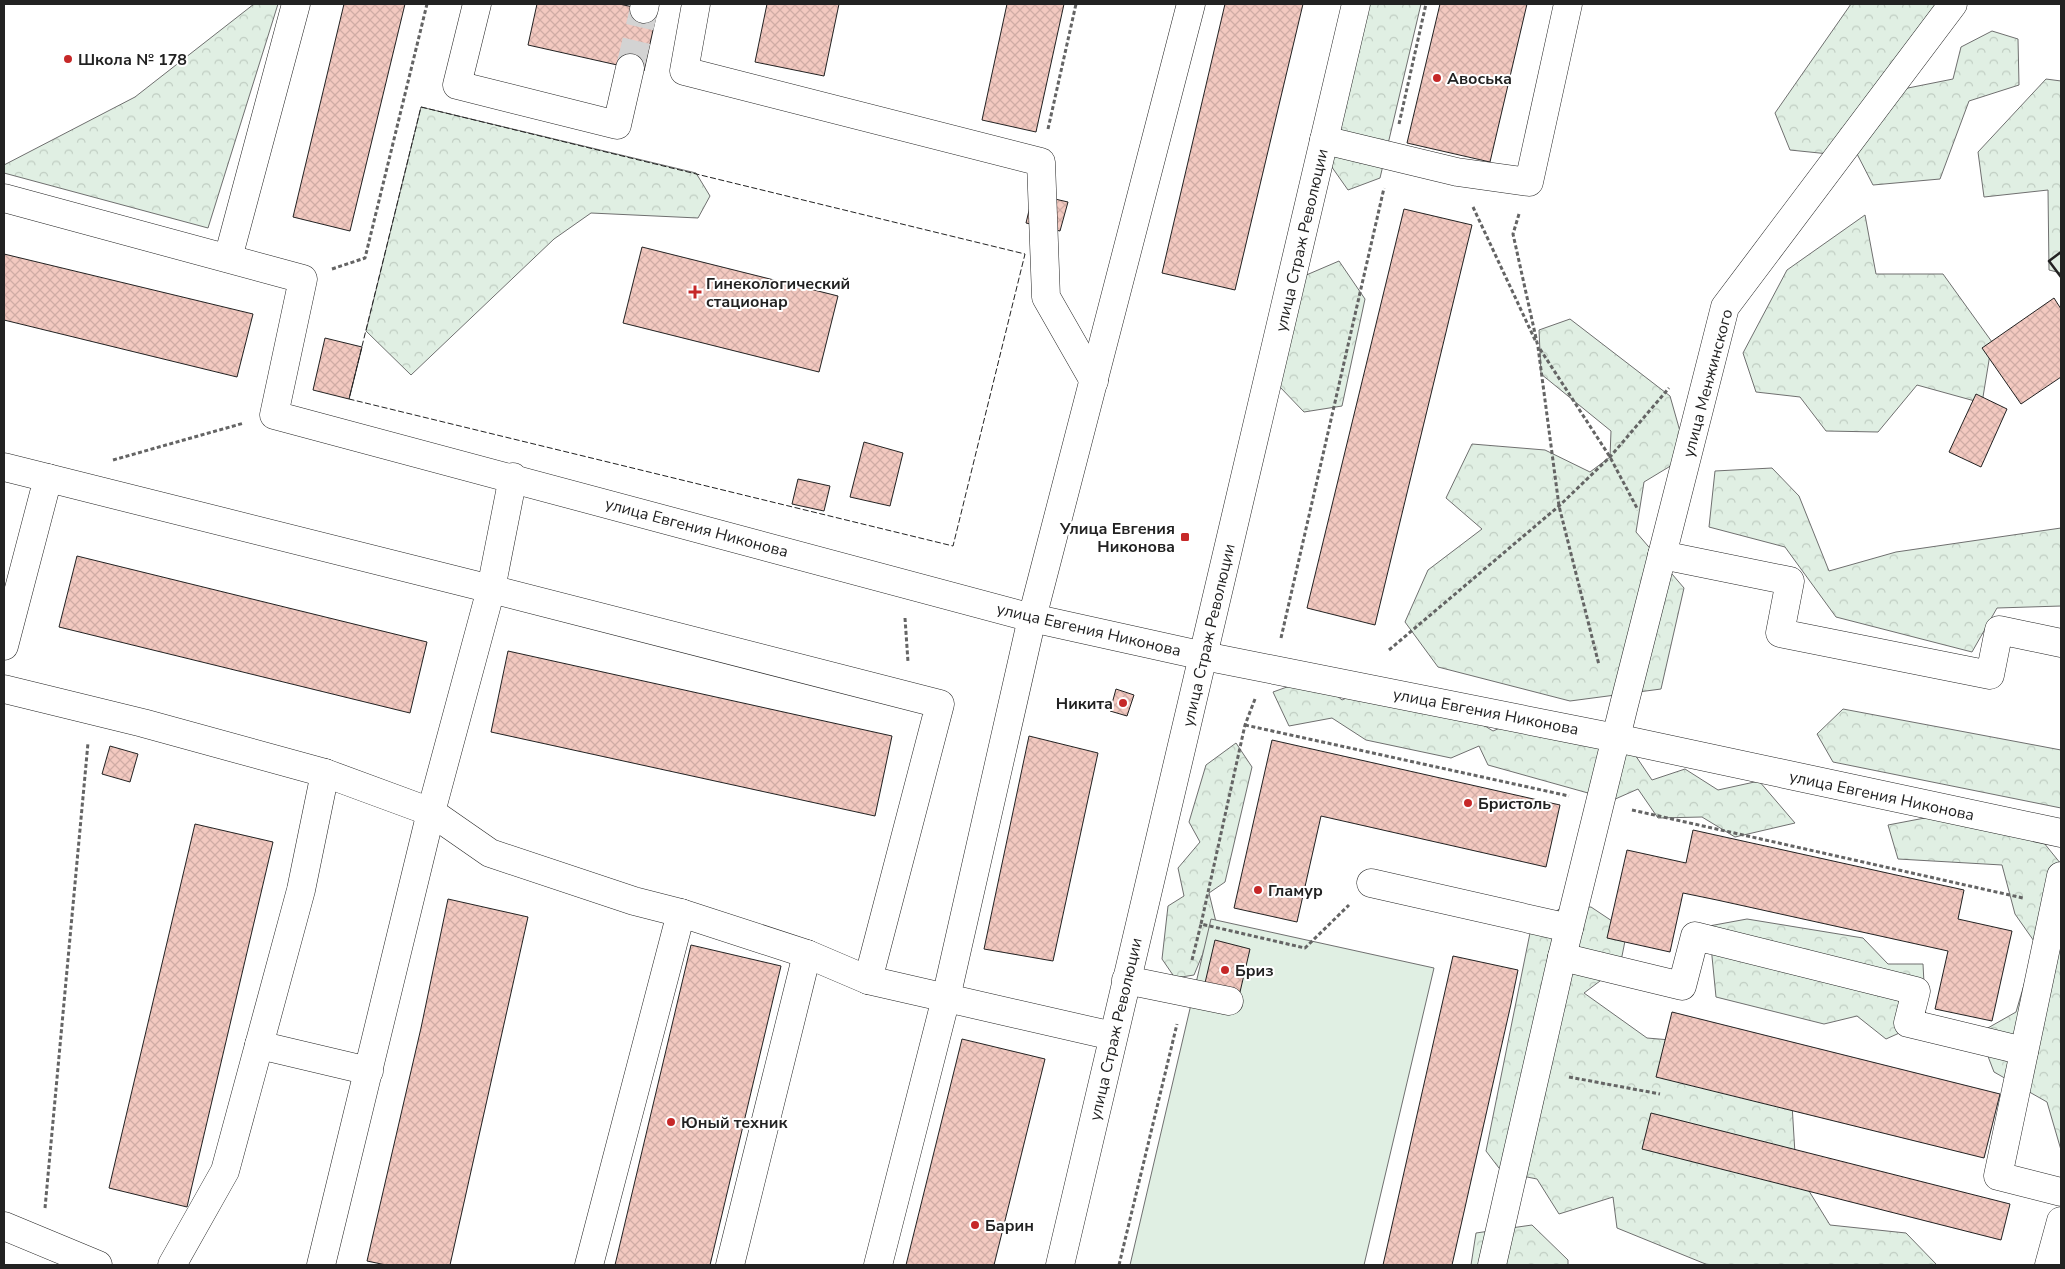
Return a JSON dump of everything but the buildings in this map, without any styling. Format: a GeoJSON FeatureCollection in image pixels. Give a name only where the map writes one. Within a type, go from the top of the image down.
{"type":"FeatureCollection","features":[{"type":"Feature","properties":{"kind":"street"},"geometry":{"type":"LineString","coordinates":[[228,258],[296,4]]}},
{"type":"Feature","properties":{"kind":"street"},"geometry":{"type":"LineString","coordinates":[[477,4],[457,85],[617,125],[630,68]]}},
{"type":"Feature","properties":{"kind":"street"},"geometry":{"type":"LineString","coordinates":[[696,4],[684,71],[1040,162],[1046,297],[1094,381]]}},
{"type":"Feature","properties":{"kind":"street"},"geometry":{"type":"LineString","coordinates":[[878,1265],[946,998],[1032,618],[1190,4]]}},
{"type":"Feature","properties":{"kind":"street","name":"улица Страж Революции"},"geometry":{"type":"LineString","coordinates":[[1060,1265],[1356,4]]}},
{"type":"Feature","properties":{"kind":"street"},"geometry":{"type":"LineString","coordinates":[[1324,140],[1457,172],[1529,182],[1568,4]]}},
{"type":"Feature","properties":{"kind":"street","name":"улица Менжинского"},"geometry":{"type":"LineString","coordinates":[[1492,1265],[1569,928],[1725,307],[1953,4]]}},
{"type":"Feature","properties":{"kind":"street"},"geometry":{"type":"LineString","coordinates":[[4,198],[304,280],[274,415]]}},
{"type":"Feature","properties":{"kind":"street","name":"улица Евгения Никонова"},"geometry":{"type":"LineString","coordinates":[[274,415],[1032,618],[1204,656],[1268,667],[1616,738],[2061,833]]}},
{"type":"Feature","properties":{"kind":"street"},"geometry":{"type":"LineString","coordinates":[[4,467],[491,588],[940,704],[868,980]]}},
{"type":"Feature","properties":{"kind":"street"},"geometry":{"type":"LineString","coordinates":[[4,646],[48,478]]}},
{"type":"Feature","properties":{"kind":"street"},"geometry":{"type":"LineString","coordinates":[[322,1265],[431,812],[491,588],[513,478]]}},
{"type":"Feature","properties":{"kind":"street"},"geometry":{"type":"LineString","coordinates":[[1662,555],[1790,581],[1780,633],[1990,675],[1999,630],[2061,643]]}},
{"type":"Feature","properties":{"kind":"street"},"geometry":{"type":"LineString","coordinates":[[4,689],[91,710],[325,773],[431,812],[490,853],[634,901],[681,913],[808,954],[868,980],[1113,1036]]}},
{"type":"Feature","properties":{"kind":"street"},"geometry":{"type":"LineString","coordinates":[[172,1265],[225,1171],[301,890],[325,773]]}},
{"type":"Feature","properties":{"kind":"street"},"geometry":{"type":"LineString","coordinates":[[2061,876],[1998,1176],[2061,1192]]}},
{"type":"Feature","properties":{"kind":"street"},"geometry":{"type":"LineString","coordinates":[[1371,883],[1569,928]]}},
{"type":"Feature","properties":{"kind":"street"},"geometry":{"type":"LineString","coordinates":[[589,1265],[681,913]]}},
{"type":"Feature","properties":{"kind":"street"},"geometry":{"type":"LineString","coordinates":[[1562,957],[1682,986],[1695,936],[1916,990],[1908,1022],[2024,1051]]}},
{"type":"Feature","properties":{"kind":"street"},"geometry":{"type":"LineString","coordinates":[[730,1265],[808,954]]}},
{"type":"Feature","properties":{"kind":"street"},"geometry":{"type":"LineString","coordinates":[[1126,980],[1229,1001]]}},
{"type":"Feature","properties":{"kind":"street"},"geometry":{"type":"LineString","coordinates":[[259,1045],[368,1071]]}},
{"type":"Feature","properties":{"kind":"street"},"geometry":{"type":"LineString","coordinates":[[2049,1265],[2061,1221]]}},
{"type":"Feature","properties":{"kind":"street"},"geometry":{"type":"LineString","coordinates":[[4,1226],[98,1265]]}},
{"type":"Feature","properties":{"kind":"path"},"geometry":{"type":"LineString","coordinates":[[304,280],[365,258],[427,4]]}},
{"type":"Feature","properties":{"kind":"path"},"geometry":{"type":"LineString","coordinates":[[1040,162],[1076,4]]}},
{"type":"Feature","properties":{"kind":"path"},"geometry":{"type":"LineString","coordinates":[[1119,1265],[1201,924],[1245,725],[1280,639],[1426,4]]}},
{"type":"Feature","properties":{"kind":"path"},"geometry":{"type":"LineString","coordinates":[[1457,172],[1538,347],[1610,457],[1662,555]]}},
{"type":"Feature","properties":{"kind":"path"},"geometry":{"type":"LineString","coordinates":[[1529,182],[1513,234],[1538,347],[1559,506],[1601,674]]}},
{"type":"Feature","properties":{"kind":"path"},"geometry":{"type":"LineString","coordinates":[[1389,650],[1559,506],[1610,457],[1673,383]]}},
{"type":"Feature","properties":{"kind":"path"},"geometry":{"type":"LineString","coordinates":[[105,462],[274,415]]}},
{"type":"Feature","properties":{"kind":"path"},"geometry":{"type":"LineString","coordinates":[[902,582],[911,697]]}},
{"type":"Feature","properties":{"kind":"path"},"geometry":{"type":"LineString","coordinates":[[42,1242],[91,710]]}},
{"type":"Feature","properties":{"kind":"path"},"geometry":{"type":"LineString","coordinates":[[1245,725],[2055,905]]}},
{"type":"Feature","properties":{"kind":"path"},"geometry":{"type":"LineString","coordinates":[[1201,924],[1305,948],[1371,883]]}},
{"type":"Feature","properties":{"kind":"path"},"geometry":{"type":"LineString","coordinates":[[1536,1071],[1660,1094]]}},
{"type":"Feature","properties":{"kind":"green space"},"geometry":{"type":"Polygon","coordinates":[[[254,4],[278,4],[208,228],[4,173],[4,165],[135,97],[254,4]]]}},
{"type":"Feature","properties":{"kind":"green space"},"geometry":{"type":"Polygon","coordinates":[[[1367,4],[1421,4],[1380,178],[1348,190],[1329,163],[1367,4]]]}},
{"type":"Feature","properties":{"kind":"green space"},"geometry":{"type":"Polygon","coordinates":[[[1851,4],[1946,4],[1829,154],[1790,150],[1775,113],[1851,4]]]}},
{"type":"Feature","properties":{"kind":"green space"},"geometry":{"type":"Polygon","coordinates":[[[1992,31],[2018,39],[2019,85],[1969,101],[1940,179],[1873,185],[1855,150],[1903,89],[1953,79],[1961,47],[1992,31]]]}},
{"type":"Feature","properties":{"kind":"green space"},"geometry":{"type":"Polygon","coordinates":[[[2046,79],[2061,81],[2061,273],[2049,270],[2048,190],[1984,197],[1978,152],[2046,79]]]}},
{"type":"Feature","properties":{"kind":"green space"},"geometry":{"type":"Polygon","coordinates":[[[421,107],[696,173],[710,196],[698,218],[591,213],[554,239],[411,375],[366,331],[421,107]]]}},
{"type":"Feature","properties":{"kind":"green space"},"geometry":{"type":"Polygon","coordinates":[[[1865,215],[1876,274],[1943,274],[1992,342],[1982,403],[1917,385],[1878,432],[1826,431],[1800,397],[1756,392],[1743,353],[1787,270],[1865,215]]]}},
{"type":"Feature","properties":{"kind":"green space"},"geometry":{"type":"Polygon","coordinates":[[[1339,261],[1365,299],[1342,406],[1304,412],[1279,386],[1304,276],[1339,261]]]}},
{"type":"Feature","properties":{"kind":"green space"},"geometry":{"type":"Polygon","coordinates":[[[1570,319],[1670,396],[1687,456],[1644,482],[1636,532],[1684,588],[1661,689],[1570,701],[1438,667],[1405,622],[1428,570],[1482,529],[1446,498],[1472,444],[1545,450],[1590,472],[1610,457],[1611,431],[1541,374],[1539,330],[1570,319]]]}},
{"type":"Feature","properties":{"kind":"green space"},"geometry":{"type":"Polygon","coordinates":[[[1772,468],[1799,496],[1829,571],[1896,552],[2061,528],[2061,606],[1997,608],[1972,652],[1836,617],[1785,547],[1709,527],[1715,471],[1772,468]]]}},
{"type":"Feature","properties":{"kind":"green space"},"geometry":{"type":"Polygon","coordinates":[[[1315,677],[1342,700],[1368,688],[1459,710],[1493,731],[1514,722],[1627,743],[1652,780],[1685,769],[1718,790],[1759,781],[1795,823],[1735,837],[1702,817],[1658,818],[1638,789],[1613,800],[1488,765],[1479,746],[1451,758],[1366,740],[1332,718],[1289,726],[1273,692],[1315,677]]]}},
{"type":"Feature","properties":{"kind":"green space"},"geometry":{"type":"Polygon","coordinates":[[[1843,709],[2061,750],[2061,808],[1833,762],[1817,734],[1843,709]]]}},
{"type":"Feature","properties":{"kind":"green space"},"geometry":{"type":"Polygon","coordinates":[[[1236,743],[1252,767],[1225,882],[1209,893],[1216,922],[1194,975],[1175,978],[1162,959],[1168,906],[1184,896],[1178,868],[1200,842],[1189,822],[1206,765],[1236,743]]]}},
{"type":"Feature","properties":{"kind":"green space"},"geometry":{"type":"Polygon","coordinates":[[[1930,817],[2044,843],[2061,864],[2061,1150],[2047,1102],[1994,1072],[1979,1033],[2016,1012],[2036,944],[2015,914],[2002,865],[1898,859],[1888,825],[1930,817]]]}},
{"type":"Feature","properties":{"kind":"green space"},"geometry":{"type":"Polygon","coordinates":[[[1591,907],[1627,931],[1620,966],[1584,993],[1647,1038],[1718,1044],[1791,1088],[1796,1170],[1830,1225],[1906,1233],[1937,1265],[1708,1265],[1617,1228],[1613,1197],[1559,1214],[1537,1179],[1502,1172],[1486,1151],[1530,933],[1559,909],[1591,907]]]}},
{"type":"Feature","properties":{"kind":"green space"},"geometry":{"type":"Polygon","coordinates":[[[1211,919],[1434,968],[1364,1265],[1130,1265],[1211,919]]]}},
{"type":"Feature","properties":{"kind":"green space"},"geometry":{"type":"Polygon","coordinates":[[[1747,919],[1863,938],[1888,964],[1923,964],[1926,1021],[1886,1039],[1857,1016],[1824,1024],[1716,997],[1709,926],[1747,919]]]}},
{"type":"Feature","properties":{"kind":"green space"},"geometry":{"type":"Polygon","coordinates":[[[1532,1225],[1568,1260],[1568,1265],[1471,1265],[1476,1233],[1532,1225]]]}},
{"type":"Feature","properties":{"kind":"tunnel"},"geometry":{"type":"LineString","coordinates":[[630,68],[644,9]]}},
{"type":"Feature","properties":{"kind":"fence"},"geometry":{"type":"LineString","coordinates":[[421,107],[1025,254],[953,546],[349,399],[421,107]]}},
{"type":"Feature","properties":{"kind":"wall"},"geometry":{"type":"LineString","coordinates":[[2061,252],[2049,261],[2061,277]]}},
{"type":"Feature","properties":{"kind":"place","name":"Школа № 178"},"geometry":{"type":"Point","coordinates":[68,59]}},
{"type":"Feature","properties":{"kind":"place","name":"Авоська"},"geometry":{"type":"Point","coordinates":[1437,78]}},
{"type":"Feature","properties":{"kind":"place","name":"Гинекологический стационар"},"geometry":{"type":"Point","coordinates":[695,292]}},
{"type":"Feature","properties":{"kind":"place","name":"Улица Евгения Никонова"},"geometry":{"type":"Point","coordinates":[1185,537]}},
{"type":"Feature","properties":{"kind":"place","name":"Никита"},"geometry":{"type":"Point","coordinates":[1123,703]}},
{"type":"Feature","properties":{"kind":"place","name":"Бристоль"},"geometry":{"type":"Point","coordinates":[1468,803]}},
{"type":"Feature","properties":{"kind":"place","name":"Гламур"},"geometry":{"type":"Point","coordinates":[1258,890]}},
{"type":"Feature","properties":{"kind":"place","name":"Бриз"},"geometry":{"type":"Point","coordinates":[1225,970]}},
{"type":"Feature","properties":{"kind":"place","name":"Юный техник"},"geometry":{"type":"Point","coordinates":[671,1122]}},
{"type":"Feature","properties":{"kind":"place","name":"Барин"},"geometry":{"type":"Point","coordinates":[975,1225]}}]}
